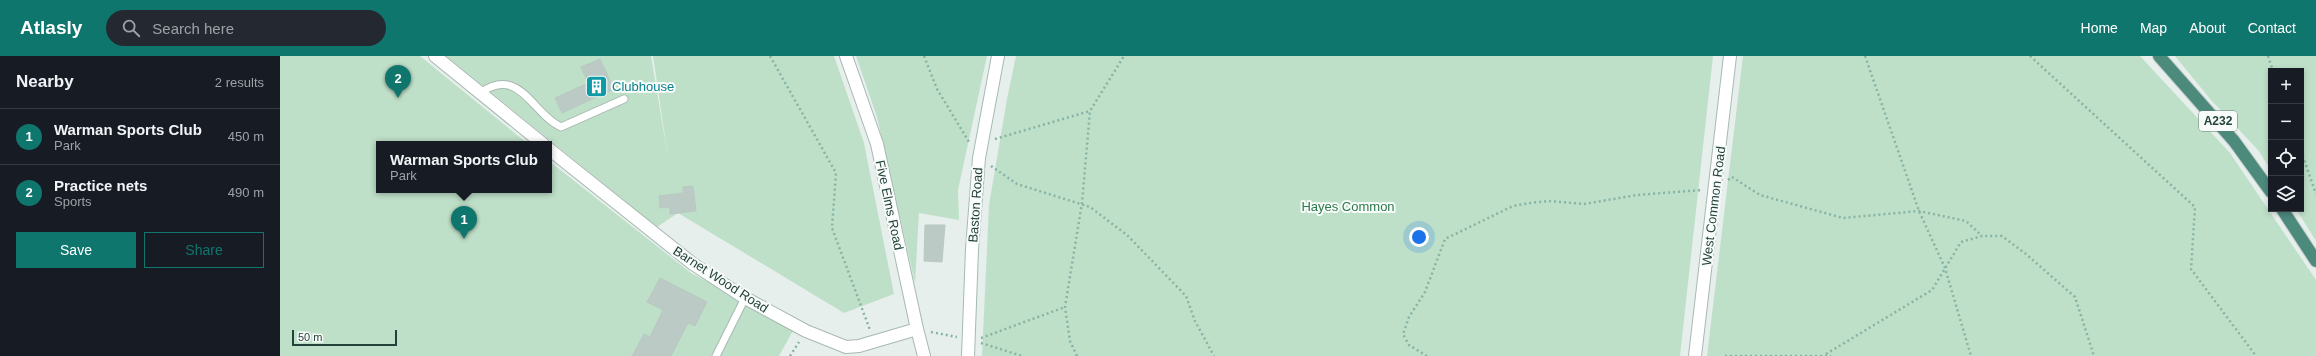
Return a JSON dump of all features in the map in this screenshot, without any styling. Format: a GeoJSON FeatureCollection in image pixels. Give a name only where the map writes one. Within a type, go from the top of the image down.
{"type":"FeatureCollection","features":[{"type":"Feature","properties":{"kind":"highway","name":"A232"},"geometry":{"type":"LineString","coordinates":[[2159,56],[2234,141],[2268,188]]}},
{"type":"Feature","properties":{"kind":"highway"},"geometry":{"type":"LineString","coordinates":[[2284,212],[2316,260]]}},
{"type":"Feature","properties":{"kind":"street"},"geometry":{"type":"LineString","coordinates":[[435,56],[539,141]]}},
{"type":"Feature","properties":{"kind":"street","name":"Five Elms Road"},"geometry":{"type":"LineString","coordinates":[[846,56],[877,144],[924,356]]}},
{"type":"Feature","properties":{"kind":"street","name":"Baston Road"},"geometry":{"type":"LineString","coordinates":[[968,356],[971,263],[979,158],[998,56]]}},
{"type":"Feature","properties":{"kind":"street","name":"West Common Road"},"geometry":{"type":"LineString","coordinates":[[1695,356],[1716,189],[1730,56]]}},
{"type":"Feature","properties":{"kind":"street","name":"Barnet Wood Road"},"geometry":{"type":"LineString","coordinates":[[552,151],[693,264],[745,298],[806,332],[846,348],[860,351],[874,342],[917,329]]}},
{"type":"Feature","properties":{"kind":"lane"},"geometry":{"type":"LineString","coordinates":[[480,93],[489,87],[502,84],[516,88],[531,99],[551,123],[561,127],[624,98]]}},
{"type":"Feature","properties":{"kind":"lane"},"geometry":{"type":"LineString","coordinates":[[716,356],[745,298]]}},
{"type":"Feature","properties":{"kind":"path"},"geometry":{"type":"LineString","coordinates":[[770,56],[836,173],[832,228],[874,342]]}},
{"type":"Feature","properties":{"kind":"path"},"geometry":{"type":"LineString","coordinates":[[924,56],[937,89],[979,158],[1017,184],[1082,203],[1127,236],[1186,296],[1195,321],[1214,356]]}},
{"type":"Feature","properties":{"kind":"path"},"geometry":{"type":"LineString","coordinates":[[1076,356],[1070,341],[1065,307],[1082,203],[1090,111],[1124,56]]}},
{"type":"Feature","properties":{"kind":"path"},"geometry":{"type":"LineString","coordinates":[[1865,56],[1919,211],[1945,268],[1970,356]]}},
{"type":"Feature","properties":{"kind":"path"},"geometry":{"type":"LineString","coordinates":[[2030,56],[2195,206],[2191,269],[2256,356]]}},
{"type":"Feature","properties":{"kind":"path"},"geometry":{"type":"LineString","coordinates":[[2268,56],[2273,68]]}},
{"type":"Feature","properties":{"kind":"path"},"geometry":{"type":"LineString","coordinates":[[982,143],[1090,111]]}},
{"type":"Feature","properties":{"kind":"path"},"geometry":{"type":"LineString","coordinates":[[2304,160],[2316,194]]}},
{"type":"Feature","properties":{"kind":"path"},"geometry":{"type":"LineString","coordinates":[[1427,356],[1409,345],[1403,334],[1409,316],[1425,292],[1445,240],[1513,206],[1530,203],[1584,204],[1637,195],[1716,189],[1732,177],[1760,195],[1843,218],[1919,211],[1966,220],[1982,236]]}},
{"type":"Feature","properties":{"kind":"path"},"geometry":{"type":"LineString","coordinates":[[1826,354],[1932,290],[1961,242],[1982,236],[2002,236],[2026,254],[2075,298],[2094,356]]}},
{"type":"Feature","properties":{"kind":"path"},"geometry":{"type":"LineString","coordinates":[[975,340],[1065,307]]}},
{"type":"Feature","properties":{"kind":"path"},"geometry":{"type":"LineString","coordinates":[[790,356],[806,332]]}},
{"type":"Feature","properties":{"kind":"path"},"geometry":{"type":"LineString","coordinates":[[992,348],[1022,356]]}},
{"type":"Feature","properties":{"kind":"path"},"geometry":{"type":"LineString","coordinates":[[1725,356],[1826,354],[1831,356]]}},
{"type":"Feature","properties":{"kind":"green space"},"geometry":{"type":"Polygon","coordinates":[[[280,56],[420,56],[524,141],[376,141],[376,193],[552,193],[552,163],[691,273],[795,327],[779,356],[280,356],[280,56]]]}},
{"type":"Feature","properties":{"kind":"green space"},"geometry":{"type":"Polygon","coordinates":[[[446,56],[651,56],[668,157],[653,56],[834,56],[864,143],[894,294],[844,313],[678,213],[657,227],[446,56]]]}},
{"type":"Feature","properties":{"kind":"green space"},"geometry":{"type":"Polygon","coordinates":[[[856,56],[987,56],[958,190],[959,220],[919,213],[915,283],[877,117],[856,56]]]}},
{"type":"Feature","properties":{"kind":"green space","name":"Hayes Common"},"geometry":{"type":"Polygon","coordinates":[[[1016,56],[1713,56],[1680,356],[982,356],[989,205],[1016,56]]]}},
{"type":"Feature","properties":{"kind":"green space"},"geometry":{"type":"Polygon","coordinates":[[[1743,56],[2140,56],[2230,153],[2268,209],[2268,212],[2270,212],[2316,280],[2316,356],[1707,356],[1743,56]]]}},
{"type":"Feature","properties":{"kind":"green space"},"geometry":{"type":"Polygon","coordinates":[[[2175,56],[2316,56],[2316,241],[2298,212],[2304,212],[2304,68],[2268,68],[2268,165],[2258,150],[2211,100],[2175,56]]]}},
{"type":"Feature","properties":{"kind":"building","name":"Clubhouse"},"geometry":{"type":"Polygon","coordinates":[[[600,59],[614,89],[562,113],[555,98],[588,83],[581,67],[600,59]]]}},
{"type":"Feature","properties":{"kind":"building"},"geometry":{"type":"Polygon","coordinates":[[[693,186],[696,211],[670,214],[670,207],[660,208],[659,196],[683,193],[683,187],[693,186]]]}},
{"type":"Feature","properties":{"kind":"building"},"geometry":{"type":"Polygon","coordinates":[[[925,225],[945,225],[942,262],[924,261],[925,225]]]}},
{"type":"Feature","properties":{"kind":"building"},"geometry":{"type":"Polygon","coordinates":[[[660,278],[707,302],[695,326],[688,323],[671,356],[632,356],[644,334],[650,337],[663,310],[647,302],[660,278]]]}},
{"type":"Feature","properties":{"kind":"place","name":"Clubhouse"},"geometry":{"type":"Point","coordinates":[597,86]}},
{"type":"Feature","properties":{"kind":"place","name":"Practice nets"},"geometry":{"type":"Point","coordinates":[398,98]}},
{"type":"Feature","properties":{"kind":"place","name":"Warman Sports Club"},"geometry":{"type":"Point","coordinates":[464,239]}}]}
